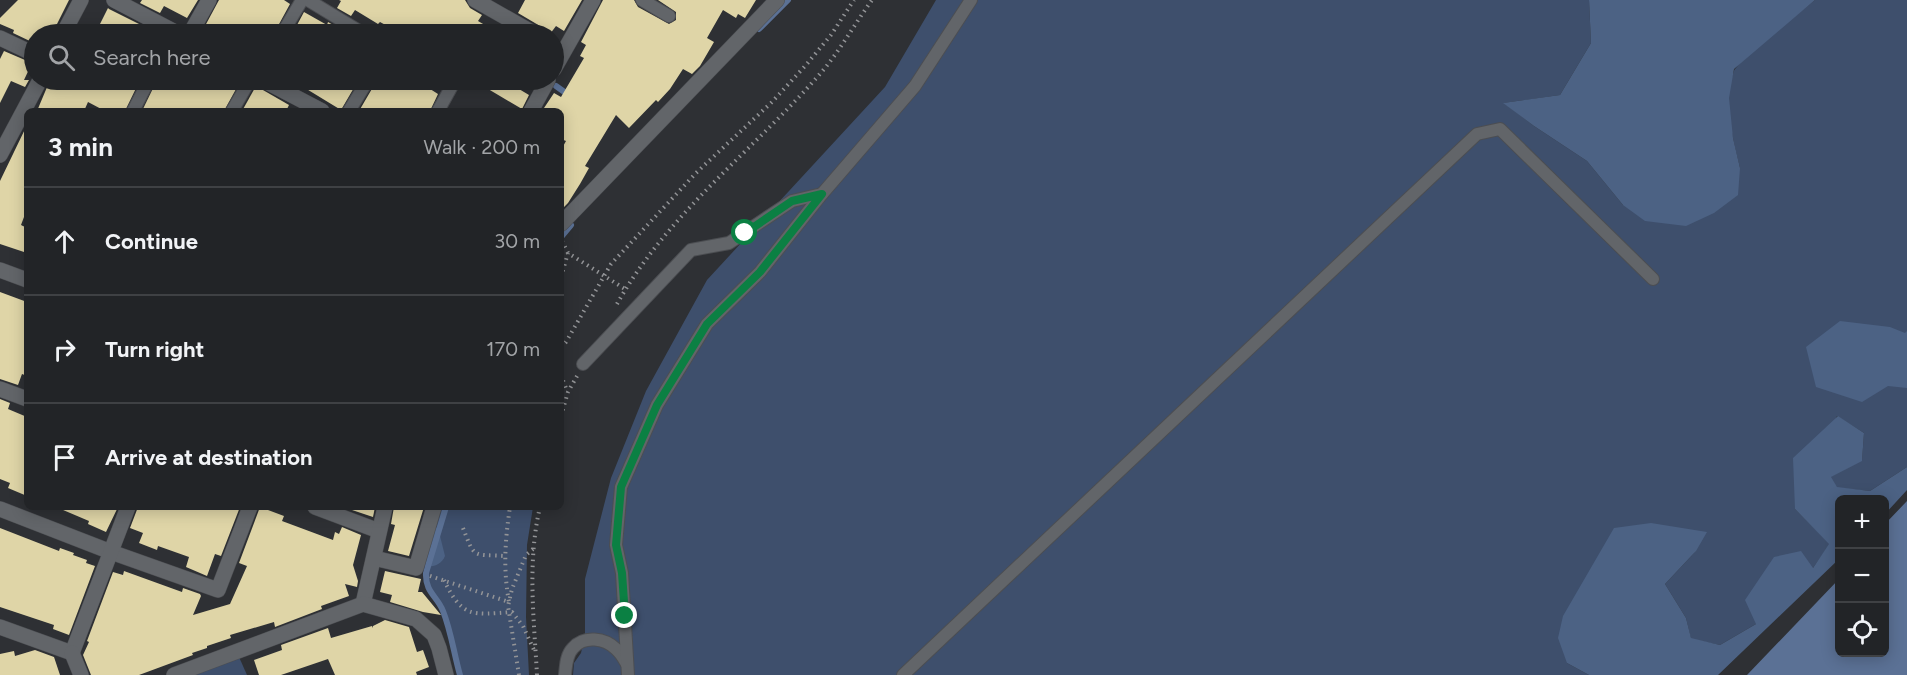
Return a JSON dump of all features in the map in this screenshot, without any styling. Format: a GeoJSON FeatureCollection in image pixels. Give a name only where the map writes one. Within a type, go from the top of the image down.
{"type":"FeatureCollection","features":[{"type":"Feature","properties":{"kind":"street"},"geometry":{"type":"LineString","coordinates":[[68,24],[81,0]]}},
{"type":"Feature","properties":{"kind":"street"},"geometry":{"type":"LineString","coordinates":[[114,0],[157,24]]}},
{"type":"Feature","properties":{"kind":"street"},"geometry":{"type":"LineString","coordinates":[[196,24],[209,0]]}},
{"type":"Feature","properties":{"kind":"street"},"geometry":{"type":"LineString","coordinates":[[475,0],[517,24]]}},
{"type":"Feature","properties":{"kind":"street"},"geometry":{"type":"LineString","coordinates":[[564,40],[593,0]]}},
{"type":"Feature","properties":{"kind":"street"},"geometry":{"type":"LineString","coordinates":[[564,221],[777,0]]}},
{"type":"Feature","properties":{"kind":"street"},"geometry":{"type":"LineString","coordinates":[[0,38],[24,49]]}},
{"type":"Feature","properties":{"kind":"street"},"geometry":{"type":"LineString","coordinates":[[25,108],[35,90]]}},
{"type":"Feature","properties":{"kind":"street"},"geometry":{"type":"LineString","coordinates":[[285,90],[317,108]]}},
{"type":"Feature","properties":{"kind":"street"},"geometry":{"type":"LineString","coordinates":[[533,108],[543,90]]}},
{"type":"Feature","properties":{"kind":"street"},"geometry":{"type":"LineString","coordinates":[[0,155],[24,110]]}},
{"type":"Feature","properties":{"kind":"street"},"geometry":{"type":"LineString","coordinates":[[0,270],[24,279]]}},
{"type":"Feature","properties":{"kind":"street"},"geometry":{"type":"LineString","coordinates":[[0,389],[24,398]]}},
{"type":"Feature","properties":{"kind":"street"},"geometry":{"type":"LineString","coordinates":[[0,509],[218,590],[249,510]]}},
{"type":"Feature","properties":{"kind":"street"},"geometry":{"type":"LineString","coordinates":[[81,675],[72,653],[127,510]]}},
{"type":"Feature","properties":{"kind":"street"},"geometry":{"type":"LineString","coordinates":[[323,510],[379,531]]}},
{"type":"Feature","properties":{"kind":"street"},"geometry":{"type":"LineString","coordinates":[[363,604],[384,510]]}},
{"type":"Feature","properties":{"kind":"street"},"geometry":{"type":"LineString","coordinates":[[374,558],[416,568],[433,510]]}},
{"type":"Feature","properties":{"kind":"street"},"geometry":{"type":"LineString","coordinates":[[174,675],[363,604],[416,619],[434,635],[446,675]]}},
{"type":"Feature","properties":{"kind":"street"},"geometry":{"type":"LineString","coordinates":[[0,627],[72,653]]}},
{"type":"Feature","properties":{"kind":"lane"},"geometry":{"type":"LineString","coordinates":[[288,24],[302,0]]}},
{"type":"Feature","properties":{"kind":"lane"},"geometry":{"type":"LineString","coordinates":[[308,0],[324,4],[351,24]]}},
{"type":"Feature","properties":{"kind":"lane"},"geometry":{"type":"LineString","coordinates":[[642,0],[669,16]]}},
{"type":"Feature","properties":{"kind":"lane"},"geometry":{"type":"LineString","coordinates":[[630,672],[622,573],[616,545],[621,487],[657,405],[707,324],[760,272],[822,194],[915,86],[971,0]]}},
{"type":"Feature","properties":{"kind":"lane"},"geometry":{"type":"LineString","coordinates":[[135,108],[144,90]]}},
{"type":"Feature","properties":{"kind":"lane"},"geometry":{"type":"LineString","coordinates":[[234,108],[244,90]]}},
{"type":"Feature","properties":{"kind":"lane"},"geometry":{"type":"LineString","coordinates":[[351,108],[362,90]]}},
{"type":"Feature","properties":{"kind":"lane"},"geometry":{"type":"LineString","coordinates":[[440,108],[450,90]]}},
{"type":"Feature","properties":{"kind":"lane"},"geometry":{"type":"LineString","coordinates":[[903,675],[1477,134],[1500,129],[1653,279]]}},
{"type":"Feature","properties":{"kind":"lane"},"geometry":{"type":"LineString","coordinates":[[583,364],[692,250],[729,243],[792,201],[822,194]]}},
{"type":"Feature","properties":{"kind":"lane"},"geometry":{"type":"LineString","coordinates":[[566,675],[567,658],[573,647],[584,641],[598,639],[617,649],[630,672]]}},
{"type":"Feature","properties":{"kind":"path"},"geometry":{"type":"LineString","coordinates":[[564,344],[604,275],[619,255],[696,173],[772,102],[831,35],[854,0]]}},
{"type":"Feature","properties":{"kind":"path"},"geometry":{"type":"LineString","coordinates":[[615,308],[663,237],[826,67],[872,0]]}},
{"type":"Feature","properties":{"kind":"path"},"geometry":{"type":"LineString","coordinates":[[564,242],[568,253],[564,267]]}},
{"type":"Feature","properties":{"kind":"path"},"geometry":{"type":"LineString","coordinates":[[568,253],[626,289]]}},
{"type":"Feature","properties":{"kind":"path"},"geometry":{"type":"LineString","coordinates":[[564,406],[568,392],[583,364]]}},
{"type":"Feature","properties":{"kind":"path"},"geometry":{"type":"LineString","coordinates":[[564,382],[568,392]]}},
{"type":"Feature","properties":{"kind":"path"},"geometry":{"type":"LineString","coordinates":[[509,510],[504,556],[509,612],[519,675]]}},
{"type":"Feature","properties":{"kind":"path"},"geometry":{"type":"LineString","coordinates":[[537,675],[532,591],[534,532],[539,510]]}},
{"type":"Feature","properties":{"kind":"path"},"geometry":{"type":"LineString","coordinates":[[463,528],[472,551],[477,554],[504,556]]}},
{"type":"Feature","properties":{"kind":"path"},"geometry":{"type":"LineString","coordinates":[[509,602],[526,555],[534,548]]}},
{"type":"Feature","properties":{"kind":"path"},"geometry":{"type":"LineString","coordinates":[[428,575],[509,602]]}},
{"type":"Feature","properties":{"kind":"path"},"geometry":{"type":"LineString","coordinates":[[444,580],[450,594],[461,608],[469,613],[512,612],[536,653]]}},
{"type":"Feature","properties":{"kind":"shaded area"},"geometry":{"type":"Polygon","coordinates":[[[936,0],[1589,0],[1591,43],[1560,95],[1504,103],[1587,161],[1623,205],[1740,168],[1729,107],[1734,71],[1758,47],[1815,0],[1907,0],[1907,467],[1870,491],[1837,488],[1830,477],[1862,460],[1864,433],[1837,416],[1795,509],[1830,544],[1813,568],[1756,624],[1720,645],[1691,639],[1686,618],[1665,584],[1696,551],[1567,663],[1589,675],[573,675],[574,663],[581,653],[585,635],[585,579],[611,478],[646,391],[707,280],[885,87],[936,0]]]}},
{"type":"Feature","properties":{"kind":"shaded area"},"geometry":{"type":"Polygon","coordinates":[[[1589,0],[1815,0],[1734,69],[1729,98],[1733,138],[1740,168],[1738,195],[1714,213],[1686,226],[1645,221],[1623,205],[1587,161],[1503,103],[1560,95],[1591,43],[1589,0]]]}},
{"type":"Feature","properties":{"kind":"shaded area"},"geometry":{"type":"Polygon","coordinates":[[[1840,321],[1890,327],[1905,333],[1907,331],[1907,388],[1888,386],[1862,402],[1816,387],[1806,347],[1840,321]]]}},
{"type":"Feature","properties":{"kind":"shaded area"},"geometry":{"type":"Polygon","coordinates":[[[1838,416],[1864,433],[1862,461],[1831,477],[1837,487],[1870,491],[1907,467],[1907,490],[1889,510],[1889,495],[1835,495],[1835,563],[1718,675],[1589,675],[1567,663],[1558,638],[1563,616],[1614,528],[1651,523],[1707,532],[1696,551],[1665,584],[1686,618],[1691,638],[1720,645],[1756,624],[1745,600],[1774,557],[1801,551],[1813,568],[1829,544],[1795,509],[1793,458],[1838,416]]]}},
{"type":"Feature","properties":{"kind":"shaded area"},"geometry":{"type":"Polygon","coordinates":[[[1907,501],[1907,675],[1747,675],[1835,583],[1835,657],[1889,657],[1889,520],[1907,501]]]}},
{"type":"Feature","properties":{"kind":"shaded area"},"geometry":{"type":"Polygon","coordinates":[[[438,510],[533,510],[527,545],[526,617],[529,675],[461,675],[444,612],[430,590],[423,570],[438,510]]]}},
{"type":"Feature","properties":{"kind":"shaded area"},"geometry":{"type":"Polygon","coordinates":[[[432,526],[438,528],[445,556],[438,564],[427,566],[420,564],[432,526]]]}},
{"type":"Feature","properties":{"kind":"shaded area"},"geometry":{"type":"Polygon","coordinates":[[[239,657],[247,675],[193,675],[239,657]]]}},
{"type":"Feature","properties":{"kind":"building"},"geometry":{"type":"Polygon","coordinates":[[[18,0],[69,0],[57,24],[24,24],[24,38],[13,33],[14,30],[0,24],[0,18],[18,0]]]}},
{"type":"Feature","properties":{"kind":"building"},"geometry":{"type":"Polygon","coordinates":[[[142,0],[198,0],[187,18],[164,6],[160,13],[140,3],[142,0]]]}},
{"type":"Feature","properties":{"kind":"building"},"geometry":{"type":"Polygon","coordinates":[[[219,0],[284,0],[290,4],[279,24],[206,24],[219,0]]]}},
{"type":"Feature","properties":{"kind":"building"},"geometry":{"type":"Polygon","coordinates":[[[339,0],[465,0],[470,8],[482,15],[478,21],[483,24],[384,24],[380,22],[378,24],[355,10],[351,16],[337,8],[341,1],[339,0]]]}},
{"type":"Feature","properties":{"kind":"building"},"geometry":{"type":"Polygon","coordinates":[[[525,0],[582,0],[564,31],[564,24],[537,24],[518,13],[525,0]]]}},
{"type":"Feature","properties":{"kind":"building"},"geometry":{"type":"Polygon","coordinates":[[[603,0],[634,0],[638,7],[669,24],[676,20],[676,12],[658,0],[756,0],[745,18],[738,14],[736,18],[723,10],[707,38],[714,42],[700,66],[692,74],[683,69],[670,89],[629,128],[616,115],[585,166],[589,168],[580,184],[564,207],[564,145],[566,141],[564,140],[564,108],[544,108],[554,93],[561,97],[584,58],[580,56],[586,45],[581,42],[603,0]]]}},
{"type":"Feature","properties":{"kind":"building"},"geometry":{"type":"Polygon","coordinates":[[[108,8],[139,24],[100,24],[108,8]]]}},
{"type":"Feature","properties":{"kind":"building"},"geometry":{"type":"Polygon","coordinates":[[[304,12],[325,24],[298,24],[304,12]]]}},
{"type":"Feature","properties":{"kind":"building"},"geometry":{"type":"Polygon","coordinates":[[[4,51],[24,60],[24,87],[11,81],[0,103],[0,59],[4,51]]]}},
{"type":"Feature","properties":{"kind":"building"},"geometry":{"type":"Polygon","coordinates":[[[46,90],[135,90],[126,108],[99,108],[88,102],[85,108],[38,108],[46,90]]]}},
{"type":"Feature","properties":{"kind":"building"},"geometry":{"type":"Polygon","coordinates":[[[152,90],[236,90],[226,108],[143,108],[152,90]]]}},
{"type":"Feature","properties":{"kind":"building"},"geometry":{"type":"Polygon","coordinates":[[[254,90],[263,90],[289,105],[288,108],[244,108],[254,90]]]}},
{"type":"Feature","properties":{"kind":"building"},"geometry":{"type":"Polygon","coordinates":[[[308,90],[353,90],[342,108],[338,108],[308,90]]]}},
{"type":"Feature","properties":{"kind":"building"},"geometry":{"type":"Polygon","coordinates":[[[371,90],[432,90],[438,94],[431,108],[361,108],[371,90]]]}},
{"type":"Feature","properties":{"kind":"building"},"geometry":{"type":"Polygon","coordinates":[[[490,90],[521,90],[529,95],[522,108],[490,90]]]}},
{"type":"Feature","properties":{"kind":"building"},"geometry":{"type":"Polygon","coordinates":[[[24,131],[24,217],[21,225],[24,226],[24,252],[0,244],[0,181],[24,131]]]}},
{"type":"Feature","properties":{"kind":"building"},"geometry":{"type":"Polygon","coordinates":[[[0,292],[24,301],[24,375],[22,374],[18,385],[0,379],[0,292]]]}},
{"type":"Feature","properties":{"kind":"building"},"geometry":{"type":"Polygon","coordinates":[[[0,399],[10,403],[8,409],[24,416],[24,495],[8,488],[10,483],[0,479],[0,399]]]}},
{"type":"Feature","properties":{"kind":"building"},"geometry":{"type":"Polygon","coordinates":[[[63,510],[117,510],[106,532],[88,524],[89,521],[63,510]]]}},
{"type":"Feature","properties":{"kind":"building"},"geometry":{"type":"Polygon","coordinates":[[[137,510],[239,510],[221,556],[215,554],[207,576],[186,567],[189,557],[158,546],[157,550],[139,543],[143,533],[130,528],[137,510]]]}},
{"type":"Feature","properties":{"kind":"building"},"geometry":{"type":"Polygon","coordinates":[[[259,510],[268,510],[284,516],[282,521],[333,540],[335,532],[339,534],[342,527],[361,535],[353,565],[358,581],[357,587],[345,584],[349,596],[275,627],[274,622],[230,635],[231,638],[207,646],[207,648],[192,653],[193,655],[139,675],[91,675],[83,655],[113,572],[123,575],[124,571],[182,592],[183,588],[200,594],[193,615],[230,604],[247,566],[239,563],[259,510]]]}},
{"type":"Feature","properties":{"kind":"building"},"geometry":{"type":"Polygon","coordinates":[[[352,510],[374,510],[373,517],[352,510]]]}},
{"type":"Feature","properties":{"kind":"building"},"geometry":{"type":"Polygon","coordinates":[[[393,510],[423,510],[409,556],[388,551],[395,525],[391,524],[393,510]]]}},
{"type":"Feature","properties":{"kind":"building"},"geometry":{"type":"Polygon","coordinates":[[[0,528],[59,551],[60,548],[74,553],[73,555],[95,566],[69,635],[53,629],[54,625],[0,607],[0,528]]]}},
{"type":"Feature","properties":{"kind":"building"},"geometry":{"type":"Polygon","coordinates":[[[385,571],[421,579],[418,592],[422,592],[441,615],[390,602],[392,595],[380,592],[385,571]]]}},
{"type":"Feature","properties":{"kind":"building"},"geometry":{"type":"Polygon","coordinates":[[[385,620],[409,627],[417,652],[423,650],[429,667],[416,672],[417,675],[335,675],[328,659],[281,675],[259,675],[254,660],[282,650],[281,645],[328,628],[331,638],[372,626],[373,628],[385,620]]]}},
{"type":"Feature","properties":{"kind":"building"},"geometry":{"type":"Polygon","coordinates":[[[35,650],[54,657],[60,675],[0,675],[0,654],[14,651],[15,656],[35,650]]]}},
{"type":"Feature","properties":{"kind":"waterway"},"geometry":{"type":"LineString","coordinates":[[759,29],[788,0]]}},
{"type":"Feature","properties":{"kind":"waterway"},"geometry":{"type":"LineString","coordinates":[[562,90],[570,96]]}},
{"type":"Feature","properties":{"kind":"waterway"},"geometry":{"type":"LineString","coordinates":[[564,233],[571,225]]}},
{"type":"Feature","properties":{"kind":"waterway"},"geometry":{"type":"LineString","coordinates":[[445,510],[426,579],[446,619],[460,675]]}},
{"type":"Feature","properties":{"kind":"route"},"geometry":{"type":"LineString","coordinates":[[625,616],[622,573],[616,545],[621,487],[657,405],[707,324],[760,272],[822,194],[792,201],[745,233]]}}]}
